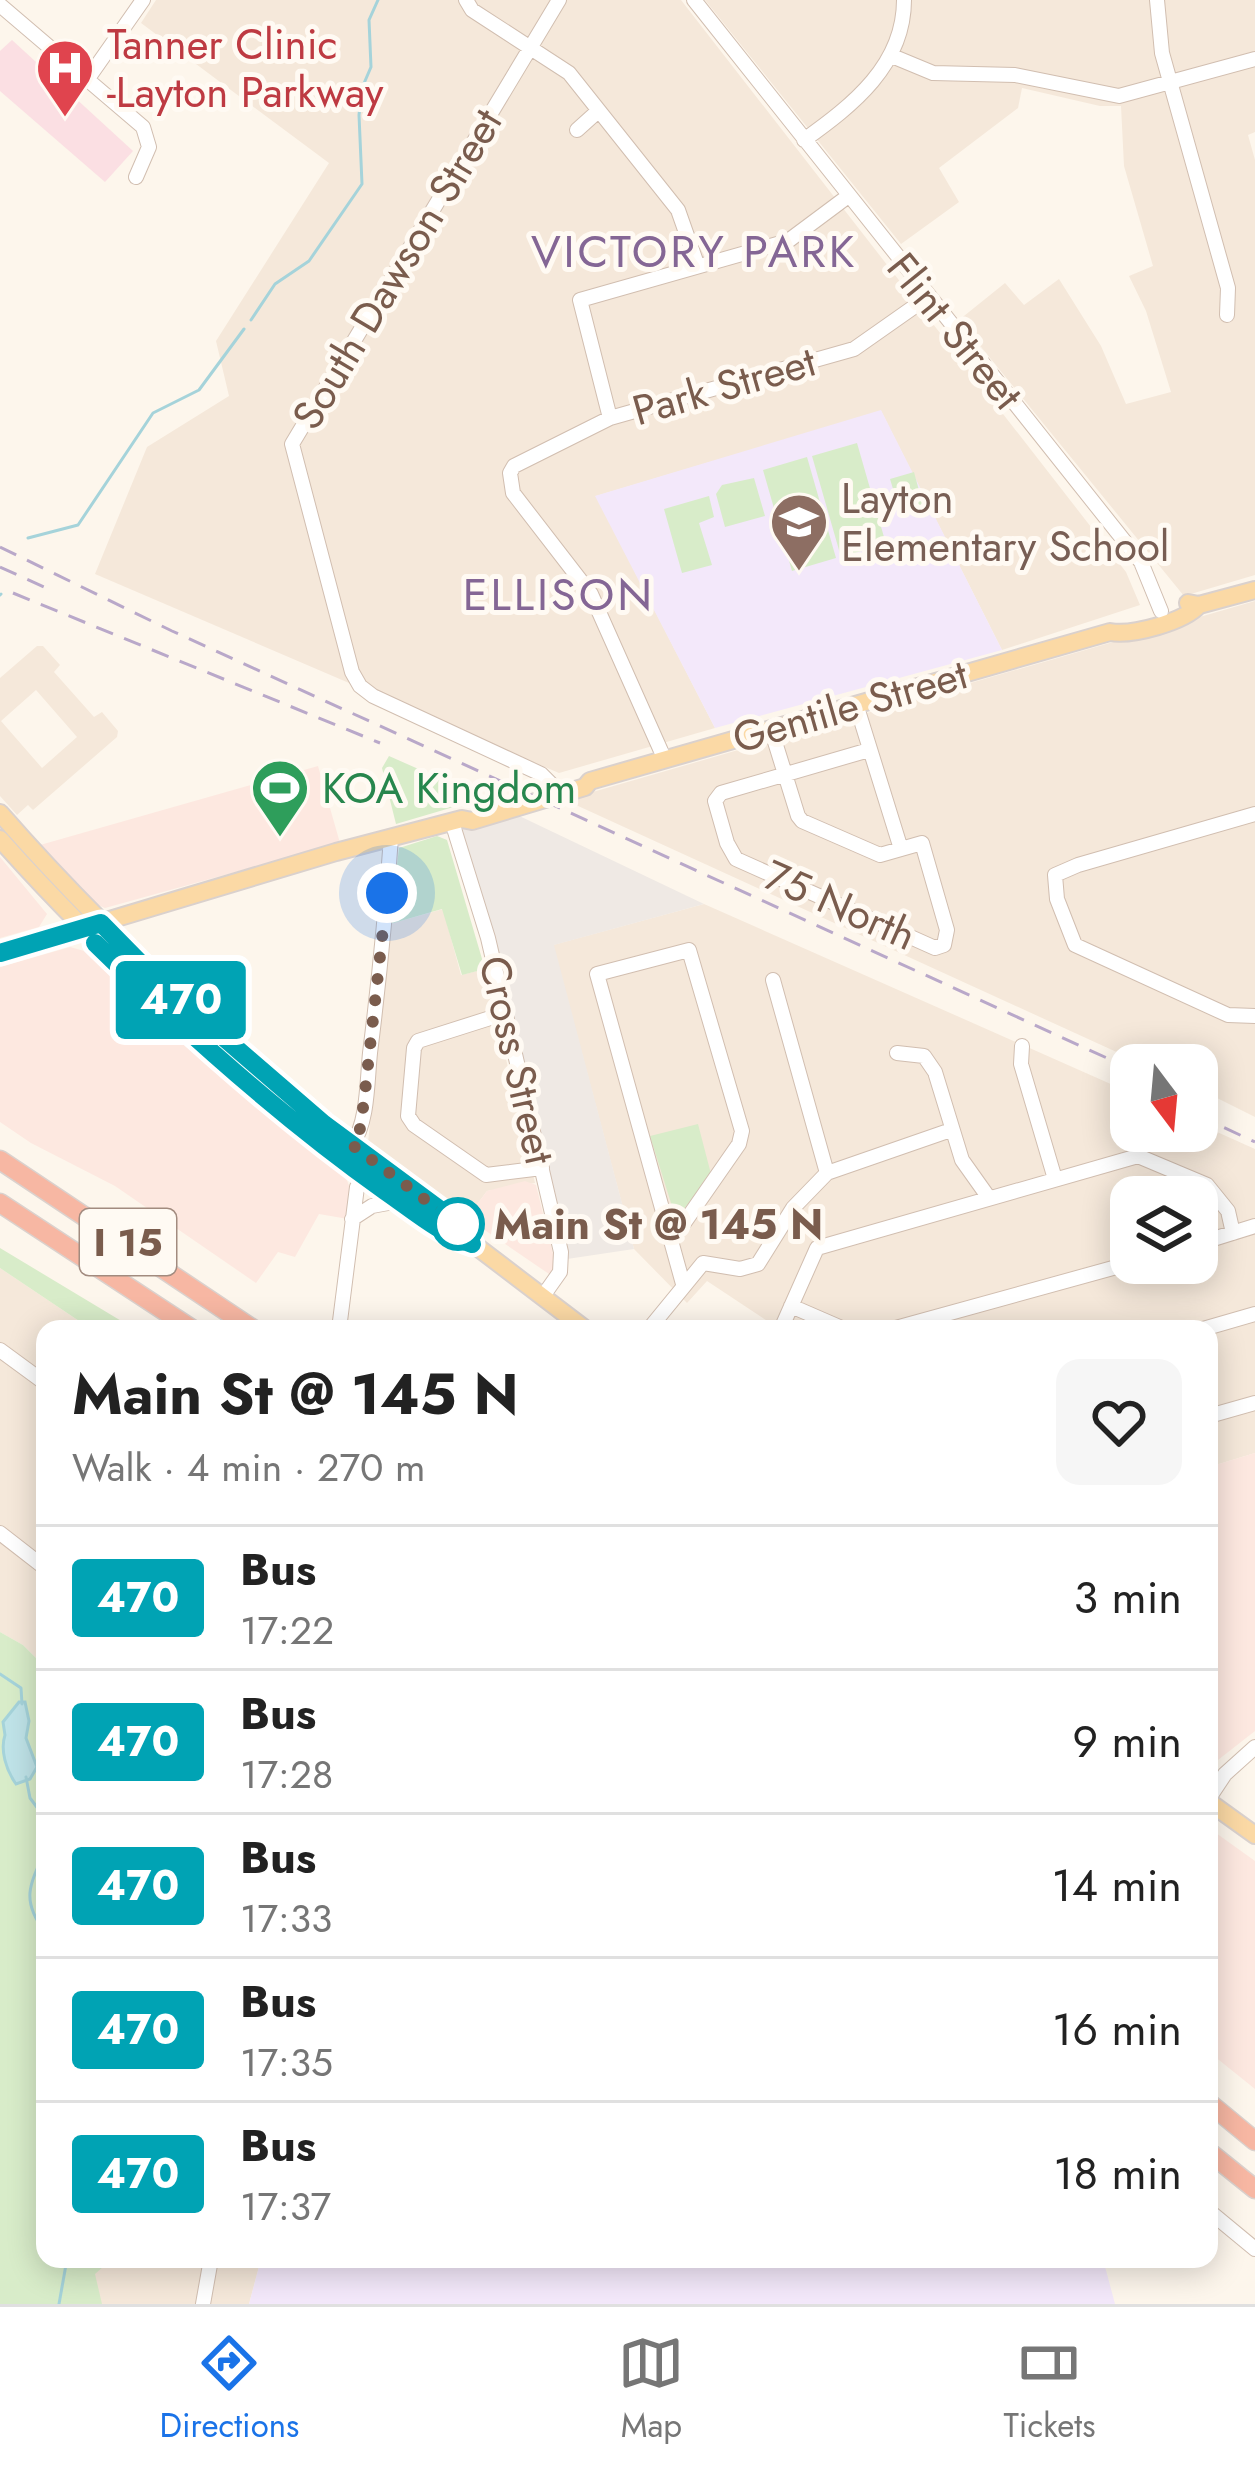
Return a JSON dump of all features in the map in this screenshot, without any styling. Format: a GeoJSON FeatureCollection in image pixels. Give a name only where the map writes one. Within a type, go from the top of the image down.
{"type":"FeatureCollection","features":[{"type":"Feature","properties":{"kind":"highway","name":"I 15"},"geometry":{"type":"LineString","coordinates":[[0,1160],[240,1320]]}},
{"type":"Feature","properties":{"kind":"highway","name":"I 15"},"geometry":{"type":"LineString","coordinates":[[0,1203],[178,1320]]}},
{"type":"Feature","properties":{"kind":"highway"},"geometry":{"type":"LineString","coordinates":[[1218,2110],[1255,2140]]}},
{"type":"Feature","properties":{"kind":"highway"},"geometry":{"type":"LineString","coordinates":[[1218,2159],[1255,2189]]}},
{"type":"Feature","properties":{"kind":"main road","name":"Gentile Street"},"geometry":{"type":"LineString","coordinates":[[0,953],[391,837],[457,820],[472,821],[586,787],[590,781],[856,704],[1112,632],[1121,634],[1255,590]]}},
{"type":"Feature","properties":{"kind":"main road"},"geometry":{"type":"LineString","coordinates":[[1161,610],[1167,614],[1197,607]]}},
{"type":"Feature","properties":{"kind":"main road","name":"Gentile Street"},"geometry":{"type":"LineString","coordinates":[[1112,632],[1115,624],[1161,610]]}},
{"type":"Feature","properties":{"kind":"main road","name":"Gentile Street"},"geometry":{"type":"LineString","coordinates":[[457,820],[582,776],[590,781]]}},
{"type":"Feature","properties":{"kind":"main road"},"geometry":{"type":"LineString","coordinates":[[0,813],[156,979],[352,1145],[458,1223],[472,1244]]}},
{"type":"Feature","properties":{"kind":"main road"},"geometry":{"type":"LineString","coordinates":[[0,839],[134,981],[289,1116],[364,1177],[447,1235],[472,1244],[573,1320]]}},
{"type":"Feature","properties":{"kind":"main road"},"geometry":{"type":"LineString","coordinates":[[289,1116],[314,1125],[341,1148],[352,1145]]}},
{"type":"Feature","properties":{"kind":"main road"},"geometry":{"type":"LineString","coordinates":[[1218,1807],[1255,1834]]}},
{"type":"Feature","properties":{"kind":"street"},"geometry":{"type":"LineString","coordinates":[[88,77],[143,0]]}},
{"type":"Feature","properties":{"kind":"street"},"geometry":{"type":"LineString","coordinates":[[466,0],[472,10],[569,73],[678,210],[697,264]]}},
{"type":"Feature","properties":{"kind":"street","name":"South Dawson Street"},"geometry":{"type":"LineString","coordinates":[[552,785],[541,774],[360,686],[352,672],[292,444],[559,0]]}},
{"type":"Feature","properties":{"kind":"street","name":"Flint Street"},"geometry":{"type":"LineString","coordinates":[[694,0],[1142,562],[1161,610]]}},
{"type":"Feature","properties":{"kind":"street"},"geometry":{"type":"LineString","coordinates":[[804,140],[856,100],[892,56],[904,0]]}},
{"type":"Feature","properties":{"kind":"street"},"geometry":{"type":"LineString","coordinates":[[1157,0],[1162,53],[1228,288],[1227,315]]}},
{"type":"Feature","properties":{"kind":"street"},"geometry":{"type":"LineString","coordinates":[[0,5],[143,128],[149,147],[136,177]]}},
{"type":"Feature","properties":{"kind":"street"},"geometry":{"type":"LineString","coordinates":[[892,56],[933,74],[1015,75],[1119,96],[1255,59]]}},
{"type":"Feature","properties":{"kind":"street"},"geometry":{"type":"LineString","coordinates":[[577,130],[597,112]]}},
{"type":"Feature","properties":{"kind":"street"},"geometry":{"type":"LineString","coordinates":[[610,418],[580,300],[788,241],[847,196]]}},
{"type":"Feature","properties":{"kind":"street","name":"Park Street"},"geometry":{"type":"LineString","coordinates":[[665,760],[591,594],[513,493],[510,473],[514,466],[610,418],[854,349],[928,297]]}},
{"type":"Feature","properties":{"kind":"street"},"geometry":{"type":"LineString","coordinates":[[771,729],[798,817],[880,855],[901,849],[856,704]]}},
{"type":"Feature","properties":{"kind":"street"},"geometry":{"type":"LineString","coordinates":[[785,776],[869,750]]}},
{"type":"Feature","properties":{"kind":"street","name":"75 North"},"geometry":{"type":"LineString","coordinates":[[785,776],[716,798],[736,859],[935,948],[944,945],[947,930],[922,843],[901,849]]}},
{"type":"Feature","properties":{"kind":"street"},"geometry":{"type":"LineString","coordinates":[[1255,814],[1055,875],[1057,898],[1075,945],[1238,1018],[1255,1016]]}},
{"type":"Feature","properties":{"kind":"street","name":"Cross Street"},"geometry":{"type":"LineString","coordinates":[[457,820],[562,1257],[560,1273],[543,1296]]}},
{"type":"Feature","properties":{"kind":"street"},"geometry":{"type":"LineString","coordinates":[[352,1145],[359,1135],[364,1101],[385,934],[391,837]]}},
{"type":"Feature","properties":{"kind":"street"},"geometry":{"type":"LineString","coordinates":[[672,1231],[682,1226],[739,1144],[742,1131],[689,950],[597,974],[683,1284]]}},
{"type":"Feature","properties":{"kind":"street"},"geometry":{"type":"LineString","coordinates":[[773,980],[827,1173]]}},
{"type":"Feature","properties":{"kind":"street"},"geometry":{"type":"LineString","coordinates":[[506,1013],[418,1041],[408,1116],[414,1125],[486,1174],[542,1168]]}},
{"type":"Feature","properties":{"kind":"street"},"geometry":{"type":"LineString","coordinates":[[1022,1046],[1021,1064],[1055,1179]]}},
{"type":"Feature","properties":{"kind":"street"},"geometry":{"type":"LineString","coordinates":[[897,1053],[924,1056],[935,1072],[962,1160],[989,1198]]}},
{"type":"Feature","properties":{"kind":"street"},"geometry":{"type":"LineString","coordinates":[[656,1320],[703,1263],[740,1269],[758,1264],[793,1208],[827,1173],[951,1130]]}},
{"type":"Feature","properties":{"kind":"street"},"geometry":{"type":"LineString","coordinates":[[1138,1156],[1139,1152]]}},
{"type":"Feature","properties":{"kind":"street"},"geometry":{"type":"LineString","coordinates":[[785,1320],[817,1248],[1138,1156],[1207,1184],[1228,1210],[1233,1233]]}},
{"type":"Feature","properties":{"kind":"street"},"geometry":{"type":"LineString","coordinates":[[340,1320],[357,1187],[364,1177]]}},
{"type":"Feature","properties":{"kind":"street"},"geometry":{"type":"LineString","coordinates":[[352,1219],[372,1206],[400,1201]]}},
{"type":"Feature","properties":{"kind":"street"},"geometry":{"type":"LineString","coordinates":[[1218,1238],[1255,1226]]}},
{"type":"Feature","properties":{"kind":"street"},"geometry":{"type":"LineString","coordinates":[[924,1320],[1110,1268]]}},
{"type":"Feature","properties":{"kind":"street"},"geometry":{"type":"LineString","coordinates":[[791,1306],[823,1320]]}},
{"type":"Feature","properties":{"kind":"street"},"geometry":{"type":"LineString","coordinates":[[1218,1325],[1255,1314]]}},
{"type":"Feature","properties":{"kind":"street"},"geometry":{"type":"LineString","coordinates":[[0,1350],[36,1376]]}},
{"type":"Feature","properties":{"kind":"street"},"geometry":{"type":"LineString","coordinates":[[1218,1413],[1255,1403]]}},
{"type":"Feature","properties":{"kind":"street"},"geometry":{"type":"LineString","coordinates":[[0,1533],[36,1561]]}},
{"type":"Feature","properties":{"kind":"street"},"geometry":{"type":"LineString","coordinates":[[1218,1785],[1255,1747]]}},
{"type":"Feature","properties":{"kind":"street"},"geometry":{"type":"LineString","coordinates":[[1218,2218],[1255,2249]]}},
{"type":"Feature","properties":{"kind":"street"},"geometry":{"type":"LineString","coordinates":[[203,2304],[209,2268]]}},
{"type":"Feature","properties":{"kind":"shaded area"},"geometry":{"type":"Polygon","coordinates":[[[156,0],[681,0],[1126,572],[1140,605],[1002,650],[881,411],[596,496],[715,728],[559,773],[95,574],[147,447],[229,396],[216,341],[329,163],[141,23],[156,0]]]}},
{"type":"Feature","properties":{"kind":"shaded area"},"geometry":{"type":"Polygon","coordinates":[[[705,0],[1255,0],[1255,132],[1248,135],[1255,160],[1255,575],[1184,596],[959,320],[1005,283],[1024,305],[1059,279],[1101,346],[1126,404],[1171,392],[1146,311],[1129,276],[1153,266],[1124,166],[1121,106],[1100,106],[1022,88],[1018,108],[939,168],[959,202],[901,244],[705,0]]]}},
{"type":"Feature","properties":{"kind":"shaded area","name":"Tanner Clinic -Layton Parkway"},"geometry":{"type":"Polygon","coordinates":[[[12,40],[133,151],[105,182],[0,91],[0,51],[12,40]]]}},
{"type":"Feature","properties":{"kind":"shaded area","name":"Layton Elementary School"},"geometry":{"type":"Polygon","coordinates":[[[881,410],[1002,650],[715,728],[595,496],[881,410]]]}},
{"type":"Feature","properties":{"kind":"shaded area"},"geometry":{"type":"Polygon","coordinates":[[[1255,601],[1255,1117],[1218,1098],[1218,1044],[1110,1044],[1110,1049],[565,800],[1255,601]]]}},
{"type":"Feature","properties":{"kind":"shaded area"},"geometry":{"type":"Polygon","coordinates":[[[43,646],[60,665],[54,672],[94,717],[102,712],[118,731],[117,737],[33,810],[28,805],[17,815],[0,796],[0,678],[43,646]],[[36,690],[1,721],[42,768],[77,737],[36,690]]]}},
{"type":"Feature","properties":{"kind":"shaded area"},"geometry":{"type":"Polygon","coordinates":[[[318,766],[340,843],[105,908],[93,903],[40,845],[318,766]]]}},
{"type":"Feature","properties":{"kind":"shaded area"},"geometry":{"type":"Polygon","coordinates":[[[511,812],[704,904],[554,945],[634,1249],[567,1259],[459,828],[511,812]]]}},
{"type":"Feature","properties":{"kind":"shaded area"},"geometry":{"type":"Polygon","coordinates":[[[0,857],[47,914],[39,927],[0,938],[0,857]]]}},
{"type":"Feature","properties":{"kind":"shaded area"},"geometry":{"type":"Polygon","coordinates":[[[704,904],[1110,1084],[1110,1152],[1218,1152],[1218,1132],[1255,1149],[1255,1453],[1218,1464],[1218,1320],[766,1320],[707,1281],[687,1303],[634,1249],[553,945],[704,904]]]}},
{"type":"Feature","properties":{"kind":"shaded area"},"geometry":{"type":"Polygon","coordinates":[[[443,909],[461,975],[485,969],[535,1183],[487,1191],[467,1218],[368,1143],[390,924],[443,909]]]}},
{"type":"Feature","properties":{"kind":"shaded area"},"geometry":{"type":"Polygon","coordinates":[[[70,947],[88,952],[172,1031],[346,1178],[348,1219],[319,1214],[295,1257],[278,1252],[256,1283],[115,1186],[0,1122],[0,967],[70,947]]]}},
{"type":"Feature","properties":{"kind":"shaded area"},"geometry":{"type":"Polygon","coordinates":[[[525,1181],[536,1185],[554,1258],[549,1274],[467,1218],[487,1191],[525,1181]]]}},
{"type":"Feature","properties":{"kind":"shaded area"},"geometry":{"type":"Polygon","coordinates":[[[0,1268],[78,1320],[36,1320],[36,1658],[0,1632],[0,1268]]]}},
{"type":"Feature","properties":{"kind":"shaded area"},"geometry":{"type":"Polygon","coordinates":[[[1255,1453],[1255,1731],[1218,1760],[1218,1464],[1255,1453]]]}},
{"type":"Feature","properties":{"kind":"shaded area"},"geometry":{"type":"Polygon","coordinates":[[[1218,1834],[1255,1861],[1255,2089],[1218,2059],[1218,1834]]]}},
{"type":"Feature","properties":{"kind":"shaded area"},"geometry":{"type":"Polygon","coordinates":[[[82,2268],[259,2268],[249,2304],[63,2304],[82,2268]]]}},
{"type":"Feature","properties":{"kind":"shaded area"},"geometry":{"type":"Polygon","coordinates":[[[259,2268],[1105,2268],[1115,2304],[249,2304],[259,2268]]]}},
{"type":"Feature","properties":{"kind":"green space"},"geometry":{"type":"Polygon","coordinates":[[[857,443],[886,544],[841,557],[812,456],[857,443]]]}},
{"type":"Feature","properties":{"kind":"green space"},"geometry":{"type":"Polygon","coordinates":[[[807,457],[836,558],[792,571],[763,470],[807,457]]]}},
{"type":"Feature","properties":{"kind":"green space"},"geometry":{"type":"Polygon","coordinates":[[[914,472],[924,509],[901,515],[890,479],[914,472]]]}},
{"type":"Feature","properties":{"kind":"green space"},"geometry":{"type":"Polygon","coordinates":[[[754,478],[765,516],[725,527],[716,494],[722,485],[754,478]]]}},
{"type":"Feature","properties":{"kind":"green space"},"geometry":{"type":"Polygon","coordinates":[[[709,496],[714,517],[699,523],[712,565],[682,573],[664,509],[709,496]]]}},
{"type":"Feature","properties":{"kind":"green space"},"geometry":{"type":"Polygon","coordinates":[[[389,756],[484,798],[396,824],[382,768],[389,756]]]}},
{"type":"Feature","properties":{"kind":"green space"},"geometry":{"type":"Polygon","coordinates":[[[437,836],[447,840],[485,969],[462,975],[442,909],[390,924],[399,848],[437,836]]]}},
{"type":"Feature","properties":{"kind":"green space"},"geometry":{"type":"Polygon","coordinates":[[[698,1124],[711,1174],[676,1219],[650,1136],[698,1124]]]}},
{"type":"Feature","properties":{"kind":"green space"},"geometry":{"type":"Polygon","coordinates":[[[0,1248],[120,1320],[78,1320],[0,1268],[0,1248]]]}},
{"type":"Feature","properties":{"kind":"green space"},"geometry":{"type":"Polygon","coordinates":[[[0,1632],[36,1658],[36,2268],[102,2268],[95,2274],[102,2304],[0,2304],[0,1632]]]}},
{"type":"Feature","properties":{"kind":"water"},"geometry":{"type":"Polygon","coordinates":[[[19,1702],[25,1702],[26,1738],[36,1769],[30,1779],[16,1784],[5,1760],[3,1722],[19,1702]]]}},
{"type":"Feature","properties":{"kind":"waterway"},"geometry":{"type":"LineString","coordinates":[[251,320],[275,284],[309,261],[362,184],[359,115],[362,88],[371,67],[369,20],[378,0]]}},
{"type":"Feature","properties":{"kind":"waterway"},"geometry":{"type":"LineString","coordinates":[[28,538],[78,525],[153,413],[199,390],[244,329]]}},
{"type":"Feature","properties":{"kind":"waterway"},"geometry":{"type":"LineString","coordinates":[[0,1674],[21,1688],[22,1704]]}},
{"type":"Feature","properties":{"kind":"waterway"},"geometry":{"type":"LineString","coordinates":[[26,1777],[36,1806]]}},
{"type":"Feature","properties":{"kind":"waterway"},"geometry":{"type":"LineString","coordinates":[[36,1872],[30,1893],[36,1918]]}},
{"type":"Feature","properties":{"kind":"waterway"},"geometry":{"type":"LineString","coordinates":[[59,2304],[65,2268]]}},
{"type":"Feature","properties":{"kind":"railway"},"geometry":{"type":"LineString","coordinates":[[0,547],[172,631],[1110,1059]]}},
{"type":"Feature","properties":{"kind":"railway"},"geometry":{"type":"LineString","coordinates":[[0,567],[44,587]]}},
{"type":"Feature","properties":{"kind":"railway"},"geometry":{"type":"LineString","coordinates":[[13,593],[380,743]]}},
{"type":"Feature","properties":{"kind":"railway"},"geometry":{"type":"LineString","coordinates":[[1218,1125],[1255,1142]]}},
{"type":"Feature","properties":{"kind":"bus line","name":"470"},"geometry":{"type":"LineString","coordinates":[[0,953],[101,923],[156,979],[324,1124],[458,1223],[472,1244],[447,1235],[334,1154],[95,943]]}},
{"type":"Feature","properties":{"kind":"place","name":"Tanner Clinic -Layton Parkway"},"geometry":{"type":"Point","coordinates":[65,119]}},
{"type":"Feature","properties":{"kind":"place","name":"Layton Elementary School"},"geometry":{"type":"Point","coordinates":[799,573]}},
{"type":"Feature","properties":{"kind":"place","name":"KOA Kingdom"},"geometry":{"type":"Point","coordinates":[280,839]}},
{"type":"Feature","properties":{"kind":"place","name":"Main St @ 145 N"},"geometry":{"type":"Point","coordinates":[458,1224]}},
{"type":"Feature","properties":{"kind":"district","name":"VICTORY PARK"},"geometry":{"type":"Point","coordinates":[694,251]}},
{"type":"Feature","properties":{"kind":"district","name":"ELLISON"},"geometry":{"type":"Point","coordinates":[559,594]}},
{"type":"Feature","properties":{"kind":"route"},"geometry":{"type":"LineString","coordinates":[[387,893],[364,1101],[359,1135],[352,1145],[458,1224]]}}]}
